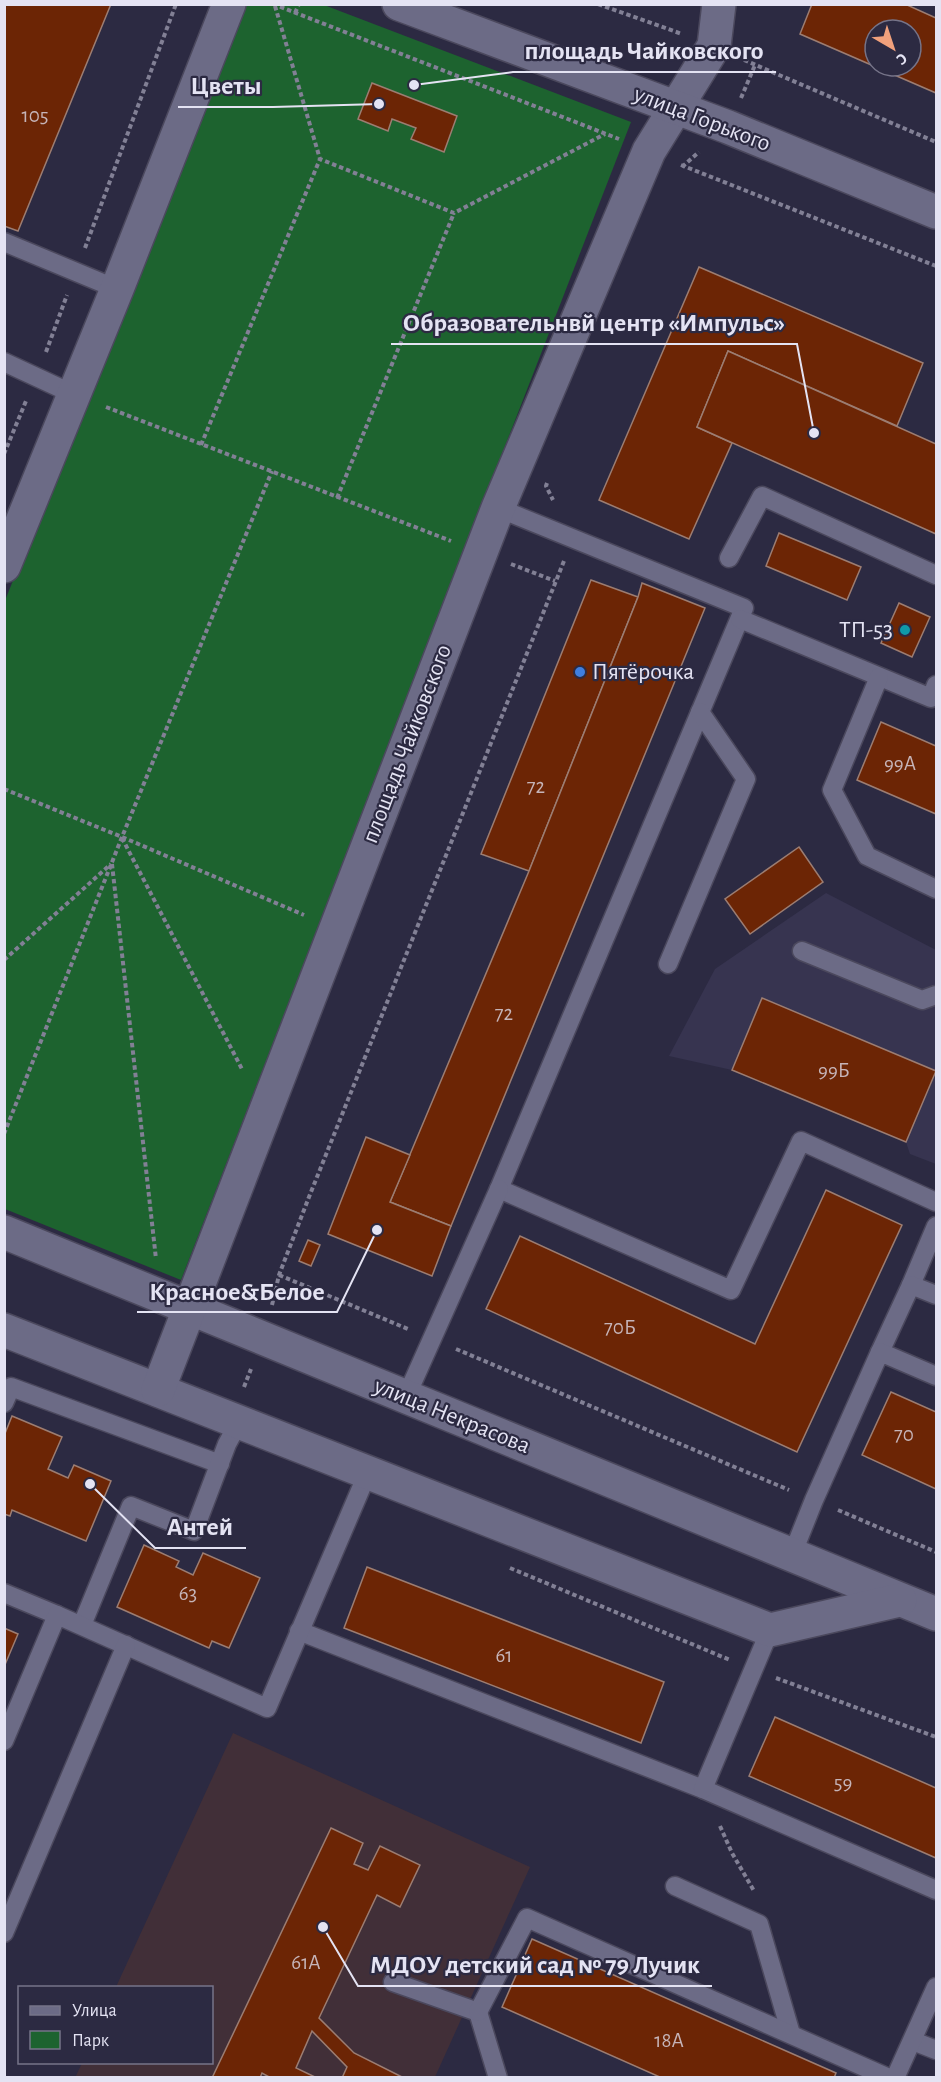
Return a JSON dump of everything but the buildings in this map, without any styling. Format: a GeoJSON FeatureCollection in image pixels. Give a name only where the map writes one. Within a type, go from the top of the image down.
{"type":"FeatureCollection","features":[{"type":"Feature","properties":{"kind":"street"},"geometry":{"type":"LineString","coordinates":[[4,566],[117,289],[229,4]]}},
{"type":"Feature","properties":{"kind":"street","name":"улица Горького"},"geometry":{"type":"LineString","coordinates":[[399,4],[728,127],[936,212]]}},
{"type":"Feature","properties":{"kind":"street"},"geometry":{"type":"LineString","coordinates":[[714,46],[719,4]]}},
{"type":"Feature","properties":{"kind":"street","name":"площадь Чайковского"},"geometry":{"type":"LineString","coordinates":[[158,1390],[175,1302],[265,1112],[498,508],[649,151],[714,46]]}},
{"type":"Feature","properties":{"kind":"street","name":"улица Некрасова"},"geometry":{"type":"LineString","coordinates":[[4,1232],[936,1614]]}},
{"type":"Feature","properties":{"kind":"street"},"geometry":{"type":"LineString","coordinates":[[4,1330],[770,1630],[900,1600]]}},
{"type":"Feature","properties":{"kind":"lane"},"geometry":{"type":"LineString","coordinates":[[4,242],[117,289]]}},
{"type":"Feature","properties":{"kind":"lane"},"geometry":{"type":"LineString","coordinates":[[4,362],[73,394]]}},
{"type":"Feature","properties":{"kind":"lane"},"geometry":{"type":"LineString","coordinates":[[729,558],[762,496],[936,575]]}},
{"type":"Feature","properties":{"kind":"lane"},"geometry":{"type":"LineString","coordinates":[[406,1397],[499,1189],[744,608],[498,508]]}},
{"type":"Feature","properties":{"kind":"lane"},"geometry":{"type":"LineString","coordinates":[[740,618],[931,698],[936,685]]}},
{"type":"Feature","properties":{"kind":"lane"},"geometry":{"type":"LineString","coordinates":[[879,677],[832,790],[867,856],[936,889]]}},
{"type":"Feature","properties":{"kind":"lane"},"geometry":{"type":"LineString","coordinates":[[668,964],[746,779],[700,712]]}},
{"type":"Feature","properties":{"kind":"lane"},"geometry":{"type":"LineString","coordinates":[[802,951],[922,1000],[936,994]]}},
{"type":"Feature","properties":{"kind":"lane"},"geometry":{"type":"LineString","coordinates":[[499,1189],[731,1290],[801,1141],[936,1202]]}},
{"type":"Feature","properties":{"kind":"lane"},"geometry":{"type":"LineString","coordinates":[[792,1555],[814,1500],[936,1226]]}},
{"type":"Feature","properties":{"kind":"lane"},"geometry":{"type":"LineString","coordinates":[[911,1284],[936,1295]]}},
{"type":"Feature","properties":{"kind":"lane"},"geometry":{"type":"LineString","coordinates":[[880,1352],[936,1376]]}},
{"type":"Feature","properties":{"kind":"lane"},"geometry":{"type":"LineString","coordinates":[[4,1403],[11,1387],[220,1464]]}},
{"type":"Feature","properties":{"kind":"lane"},"geometry":{"type":"LineString","coordinates":[[82,1625],[131,1506],[194,1531],[235,1420]]}},
{"type":"Feature","properties":{"kind":"lane"},"geometry":{"type":"LineString","coordinates":[[4,1593],[82,1625],[267,1708],[368,1472]]}},
{"type":"Feature","properties":{"kind":"lane"},"geometry":{"type":"LineString","coordinates":[[4,1741],[57,1615]]}},
{"type":"Feature","properties":{"kind":"lane"},"geometry":{"type":"LineString","coordinates":[[703,1789],[770,1630]]}},
{"type":"Feature","properties":{"kind":"lane"},"geometry":{"type":"LineString","coordinates":[[299,1631],[703,1789],[936,1890]]}},
{"type":"Feature","properties":{"kind":"lane"},"geometry":{"type":"LineString","coordinates":[[4,1933],[126,1645]]}},
{"type":"Feature","properties":{"kind":"lane"},"geometry":{"type":"LineString","coordinates":[[675,1886],[759,1924],[791,2034]]}},
{"type":"Feature","properties":{"kind":"lane"},"geometry":{"type":"LineString","coordinates":[[498,2078],[478,2013],[527,1918],[889,2078]]}},
{"type":"Feature","properties":{"kind":"lane"},"geometry":{"type":"LineString","coordinates":[[393,1982],[478,2013]]}},
{"type":"Feature","properties":{"kind":"lane"},"geometry":{"type":"LineString","coordinates":[[895,2078],[936,1987]]}},
{"type":"Feature","properties":{"kind":"lane"},"geometry":{"type":"LineString","coordinates":[[913,2041],[936,2050]]}},
{"type":"Feature","properties":{"kind":"path"},"geometry":{"type":"LineString","coordinates":[[4,454],[36,376],[176,4]]}},
{"type":"Feature","properties":{"kind":"path"},"geometry":{"type":"LineString","coordinates":[[296,13],[299,4]]}},
{"type":"Feature","properties":{"kind":"path"},"geometry":{"type":"LineString","coordinates":[[598,4],[714,46],[936,142]]}},
{"type":"Feature","properties":{"kind":"path"},"geometry":{"type":"LineString","coordinates":[[274,5],[605,133],[936,266]]}},
{"type":"Feature","properties":{"kind":"path"},"geometry":{"type":"LineString","coordinates":[[201,445],[320,159],[274,5]]}},
{"type":"Feature","properties":{"kind":"path"},"geometry":{"type":"LineString","coordinates":[[678,176],[683,165],[728,127],[755,65]]}},
{"type":"Feature","properties":{"kind":"path"},"geometry":{"type":"LineString","coordinates":[[337,498],[454,213],[605,133]]}},
{"type":"Feature","properties":{"kind":"path"},"geometry":{"type":"LineString","coordinates":[[320,159],[454,213]]}},
{"type":"Feature","properties":{"kind":"path"},"geometry":{"type":"LineString","coordinates":[[73,394],[555,581]]}},
{"type":"Feature","properties":{"kind":"path"},"geometry":{"type":"LineString","coordinates":[[4,1134],[122,837],[272,471]]}},
{"type":"Feature","properties":{"kind":"path"},"geometry":{"type":"LineString","coordinates":[[235,1420],[264,1339],[279,1275],[566,556],[569,537],[546,486],[551,475]]}},
{"type":"Feature","properties":{"kind":"path"},"geometry":{"type":"LineString","coordinates":[[4,789],[335,929]]}},
{"type":"Feature","properties":{"kind":"path"},"geometry":{"type":"LineString","coordinates":[[122,837],[265,1112]]}},
{"type":"Feature","properties":{"kind":"path"},"geometry":{"type":"LineString","coordinates":[[4,960],[112,863]]}},
{"type":"Feature","properties":{"kind":"path"},"geometry":{"type":"LineString","coordinates":[[112,863],[175,1302]]}},
{"type":"Feature","properties":{"kind":"path"},"geometry":{"type":"LineString","coordinates":[[279,1275],[936,1552]]}},
{"type":"Feature","properties":{"kind":"shaded area"},"geometry":{"type":"Polygon","coordinates":[[[826,893],[936,950],[936,1164],[910,1154],[906,1142],[732,1070],[669,1056],[715,969],[826,893]]]}},
{"type":"Feature","properties":{"kind":"shaded area"},"geometry":{"type":"Polygon","coordinates":[[[233,1733],[530,1867],[435,2077],[75,2078],[82,2064],[213,2064],[213,1986],[116,1986],[233,1733]]]}},
{"type":"Feature","properties":{"kind":"green space"},"geometry":{"type":"Polygon","coordinates":[[[244,5],[324,5],[631,122],[181,1280],[5,1209],[4,603],[244,5]]]}},
{"type":"Feature","properties":{"kind":"place","name":"площадь Чайковского"},"geometry":{"type":"Point","coordinates":[414,85]}},
{"type":"Feature","properties":{"kind":"place","name":"Цветы"},"geometry":{"type":"Point","coordinates":[379,104]}},
{"type":"Feature","properties":{"kind":"place","name":"Образовательнвй центр «Импульс»"},"geometry":{"type":"Point","coordinates":[814,433]}},
{"type":"Feature","properties":{"kind":"place","name":"ТП-53"},"geometry":{"type":"Point","coordinates":[905,630]}},
{"type":"Feature","properties":{"kind":"place","name":"Пятёрочка"},"geometry":{"type":"Point","coordinates":[580,672]}},
{"type":"Feature","properties":{"kind":"place","name":"Красное&Белое"},"geometry":{"type":"Point","coordinates":[377,1230]}},
{"type":"Feature","properties":{"kind":"place","name":"Антей"},"geometry":{"type":"Point","coordinates":[90,1484]}},
{"type":"Feature","properties":{"kind":"place","name":"МДОУ детский сад № 79 Лучик"},"geometry":{"type":"Point","coordinates":[323,1927]}}]}
